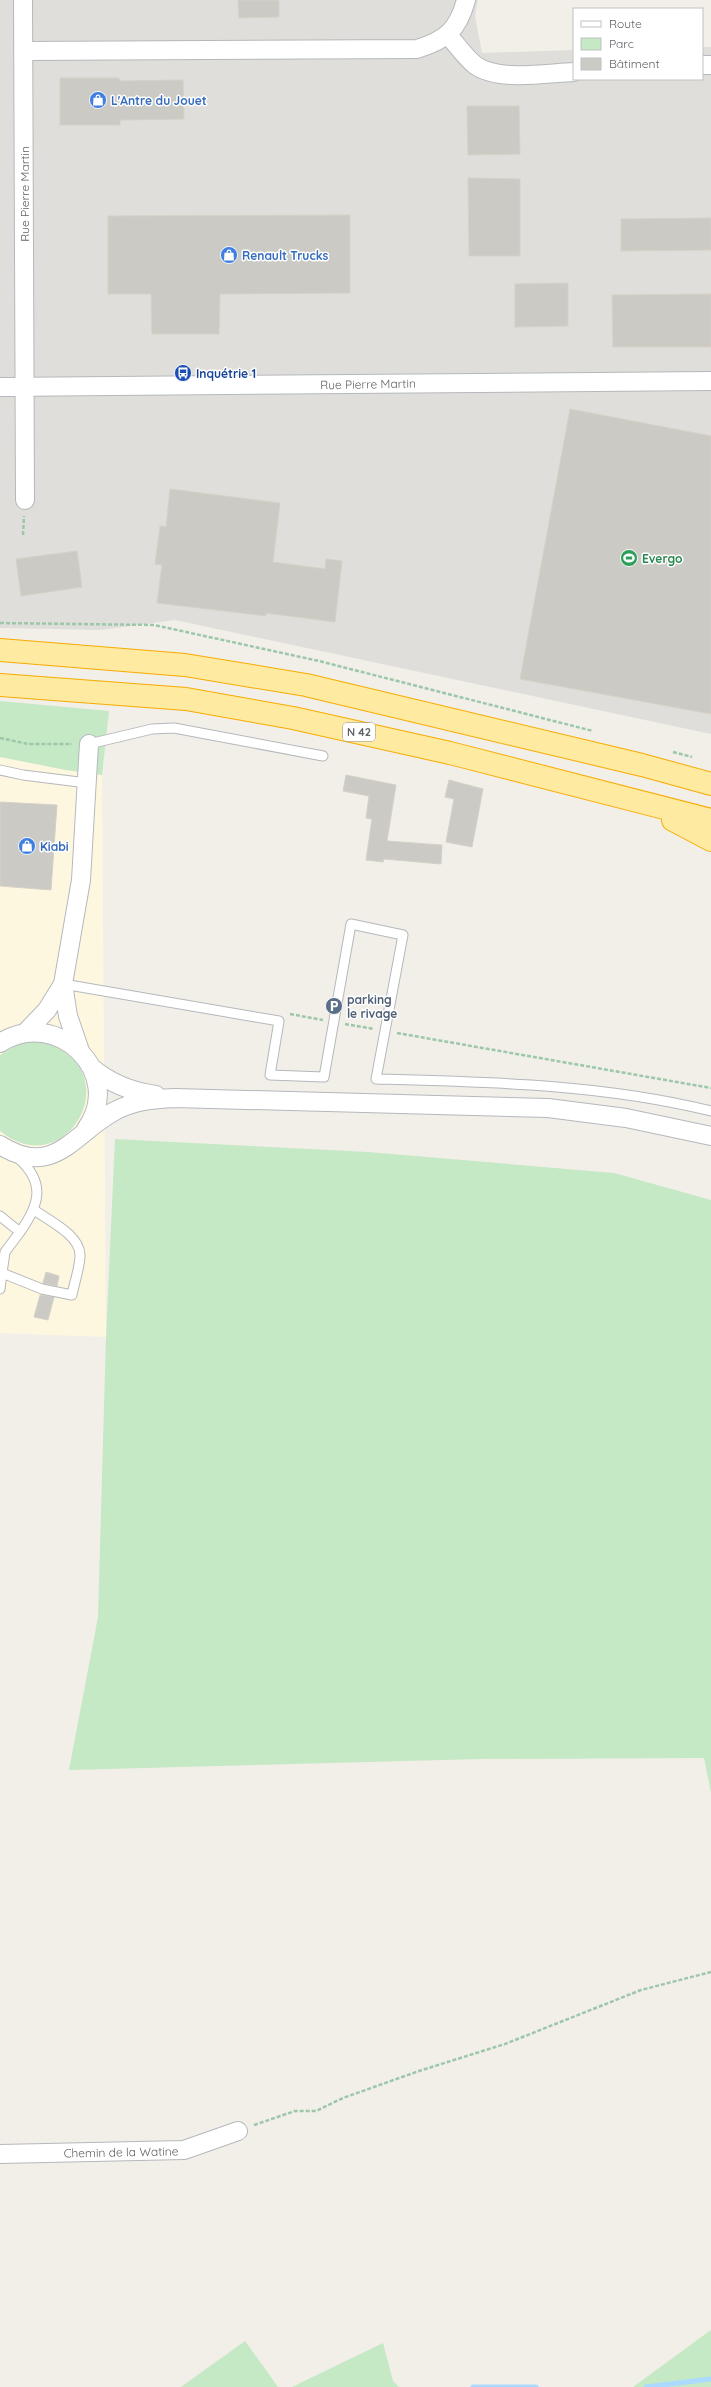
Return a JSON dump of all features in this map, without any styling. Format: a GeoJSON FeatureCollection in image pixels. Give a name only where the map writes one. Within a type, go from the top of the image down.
{"type":"FeatureCollection","features":[{"type":"Feature","properties":{"kind":"highway"},"geometry":{"type":"LineString","coordinates":[[0,650],[185,666],[306,685],[642,765],[711,784]]}},
{"type":"Feature","properties":{"kind":"highway","name":"N 42"},"geometry":{"type":"LineString","coordinates":[[0,685],[142,694],[238,707],[377,736],[582,785],[711,820]]}},
{"type":"Feature","properties":{"kind":"highway"},"geometry":{"type":"LineString","coordinates":[[582,785],[667,817],[711,840]]}},
{"type":"Feature","properties":{"kind":"street","name":"Rue Pierre Martin"},"geometry":{"type":"LineString","coordinates":[[23,0],[25,500]]}},
{"type":"Feature","properties":{"kind":"street"},"geometry":{"type":"LineString","coordinates":[[24,51],[409,50],[426,46],[448,35],[458,22],[466,0]]}},
{"type":"Feature","properties":{"kind":"street"},"geometry":{"type":"LineString","coordinates":[[448,35],[469,59],[490,72],[514,75],[573,72]]}},
{"type":"Feature","properties":{"kind":"street","name":"Rue Pierre Martin"},"geometry":{"type":"LineString","coordinates":[[0,387],[711,381]]}},
{"type":"Feature","properties":{"kind":"street"},"geometry":{"type":"LineString","coordinates":[[80,1051],[68,1016],[63,984],[79,900],[89,744]]}},
{"type":"Feature","properties":{"kind":"street"},"geometry":{"type":"LineString","coordinates":[[25,1033],[47,1010],[63,984]]}},
{"type":"Feature","properties":{"kind":"street"},"geometry":{"type":"LineString","coordinates":[[0,1043],[25,1033],[40,1032],[54,1035],[68,1041],[80,1051],[92,1068],[107,1079],[130,1090],[175,1098]]}},
{"type":"Feature","properties":{"kind":"street"},"geometry":{"type":"LineString","coordinates":[[83,1133],[92,1120],[96,1106],[96,1082],[92,1068]]}},
{"type":"Feature","properties":{"kind":"street"},"geometry":{"type":"LineString","coordinates":[[3,1147],[31,1156],[48,1155],[71,1145],[83,1133],[104,1117],[123,1107],[144,1100],[175,1098],[548,1108],[626,1118],[711,1136]]}},
{"type":"Feature","properties":{"kind":"street","name":"Chemin de la Watine"},"geometry":{"type":"LineString","coordinates":[[0,2154],[184,2150],[238,2131]]}},
{"type":"Feature","properties":{"kind":"lane"},"geometry":{"type":"LineString","coordinates":[[89,744],[152,729],[174,728],[322,756]]}},
{"type":"Feature","properties":{"kind":"lane"},"geometry":{"type":"LineString","coordinates":[[0,770],[23,775],[87,783]]}},
{"type":"Feature","properties":{"kind":"lane"},"geometry":{"type":"LineString","coordinates":[[63,984],[279,1021],[270,1074],[324,1077],[352,924],[403,935],[376,1079],[555,1085],[612,1092],[711,1111]]}},
{"type":"Feature","properties":{"kind":"lane"},"geometry":{"type":"LineString","coordinates":[[0,1289],[1,1272],[5,1252],[34,1210],[37,1195],[34,1178],[24,1163],[3,1147]]}},
{"type":"Feature","properties":{"kind":"lane"},"geometry":{"type":"LineString","coordinates":[[1,1272],[42,1289],[72,1295],[80,1254],[76,1243],[68,1235],[34,1210]]}},
{"type":"Feature","properties":{"kind":"lane"},"geometry":{"type":"LineString","coordinates":[[0,1216],[20,1232]]}},
{"type":"Feature","properties":{"kind":"path"},"geometry":{"type":"LineString","coordinates":[[0,623],[154,625],[319,661],[599,733]]}},
{"type":"Feature","properties":{"kind":"path"},"geometry":{"type":"LineString","coordinates":[[0,738],[28,744],[89,744]]}},
{"type":"Feature","properties":{"kind":"path"},"geometry":{"type":"LineString","coordinates":[[667,750],[696,758]]}},
{"type":"Feature","properties":{"kind":"path"},"geometry":{"type":"LineString","coordinates":[[238,2131],[295,2111],[316,2111],[343,2098],[419,2071],[505,2044],[641,1990],[711,1972]]}},
{"type":"Feature","properties":{"kind":"shaded area"},"geometry":{"type":"Polygon","coordinates":[[[0,0],[478,0],[475,16],[482,53],[573,50],[573,80],[703,80],[703,47],[711,47],[711,734],[175,620],[101,630],[0,628],[0,0]]]}},
{"type":"Feature","properties":{"kind":"shaded area"},"geometry":{"type":"Polygon","coordinates":[[[0,757],[66,770],[102,775],[106,1337],[0,1333],[0,757]]]}},
{"type":"Feature","properties":{"kind":"green space"},"geometry":{"type":"Polygon","coordinates":[[[0,701],[109,711],[102,775],[66,770],[0,757],[0,701]]]}},
{"type":"Feature","properties":{"kind":"green space"},"geometry":{"type":"Polygon","coordinates":[[[37,1041],[66,1053],[82,1072],[86,1094],[81,1115],[67,1133],[48,1144],[25,1144],[0,1131],[0,1055],[20,1043],[37,1041]]]}},
{"type":"Feature","properties":{"kind":"green space"},"geometry":{"type":"Polygon","coordinates":[[[115,1139],[368,1152],[614,1173],[711,1200],[711,1793],[704,1758],[481,1759],[69,1770],[98,1617],[106,1337],[115,1139]]]}},
{"type":"Feature","properties":{"kind":"green space"},"geometry":{"type":"Polygon","coordinates":[[[711,2330],[711,2387],[633,2387],[711,2330]]]}},
{"type":"Feature","properties":{"kind":"green space"},"geometry":{"type":"Polygon","coordinates":[[[245,2341],[278,2387],[181,2387],[245,2341]]]}},
{"type":"Feature","properties":{"kind":"green space"},"geometry":{"type":"Polygon","coordinates":[[[383,2343],[393,2381],[399,2387],[292,2387],[383,2343]]]}},
{"type":"Feature","properties":{"kind":"building"},"geometry":{"type":"Polygon","coordinates":[[[238,0],[279,0],[279,17],[239,18],[238,0]]]}},
{"type":"Feature","properties":{"kind":"building","name":"L'Antre du Jouet"},"geometry":{"type":"Polygon","coordinates":[[[60,78],[119,78],[120,81],[183,80],[184,119],[120,120],[120,125],[60,125],[60,78]]]}},
{"type":"Feature","properties":{"kind":"building"},"geometry":{"type":"Polygon","coordinates":[[[467,106],[519,106],[520,154],[468,155],[467,106]]]}},
{"type":"Feature","properties":{"kind":"building"},"geometry":{"type":"Polygon","coordinates":[[[468,178],[520,179],[520,256],[469,256],[468,178]]]}},
{"type":"Feature","properties":{"kind":"building","name":"Renault Trucks"},"geometry":{"type":"Polygon","coordinates":[[[350,215],[350,293],[220,294],[219,334],[152,334],[151,294],[108,294],[108,216],[350,215]]]}},
{"type":"Feature","properties":{"kind":"building"},"geometry":{"type":"Polygon","coordinates":[[[711,218],[711,250],[621,251],[621,219],[711,218]]]}},
{"type":"Feature","properties":{"kind":"building"},"geometry":{"type":"Polygon","coordinates":[[[568,283],[568,326],[515,327],[515,284],[568,283]]]}},
{"type":"Feature","properties":{"kind":"building"},"geometry":{"type":"Polygon","coordinates":[[[711,294],[711,347],[613,347],[612,295],[711,294]]]}},
{"type":"Feature","properties":{"kind":"building","name":"Evergo"},"geometry":{"type":"Polygon","coordinates":[[[570,409],[711,436],[711,714],[520,679],[570,409]]]}},
{"type":"Feature","properties":{"kind":"building"},"geometry":{"type":"Polygon","coordinates":[[[170,489],[280,503],[273,562],[325,569],[326,559],[342,561],[335,622],[266,613],[266,616],[157,603],[162,565],[155,564],[160,526],[166,527],[170,489]]]}},
{"type":"Feature","properties":{"kind":"building"},"geometry":{"type":"Polygon","coordinates":[[[77,551],[82,587],[21,596],[16,559],[77,551]]]}},
{"type":"Feature","properties":{"kind":"building"},"geometry":{"type":"Polygon","coordinates":[[[346,775],[396,785],[387,841],[442,845],[441,864],[384,859],[383,862],[366,860],[372,819],[366,818],[369,796],[343,791],[346,775]]]}},
{"type":"Feature","properties":{"kind":"building"},"geometry":{"type":"Polygon","coordinates":[[[449,780],[483,789],[472,847],[446,842],[454,799],[445,797],[449,780]]]}},
{"type":"Feature","properties":{"kind":"building","name":"Kiabi"},"geometry":{"type":"Polygon","coordinates":[[[0,802],[57,805],[51,890],[0,886],[0,802]]]}},
{"type":"Feature","properties":{"kind":"building"},"geometry":{"type":"Polygon","coordinates":[[[46,1272],[59,1276],[57,1286],[43,1283],[46,1272]]]}},
{"type":"Feature","properties":{"kind":"building"},"geometry":{"type":"Polygon","coordinates":[[[40,1295],[54,1297],[48,1320],[34,1317],[40,1295]]]}},
{"type":"Feature","properties":{"kind":"waterway"},"geometry":{"type":"LineString","coordinates":[[646,2387],[711,2379]]}},
{"type":"Feature","properties":{"kind":"waterway"},"geometry":{"type":"LineString","coordinates":[[473,2387],[536,2387]]}},
{"type":"Feature","properties":{"kind":"place","name":"L'Antre du Jouet"},"geometry":{"type":"Point","coordinates":[98,100]}},
{"type":"Feature","properties":{"kind":"place","name":"Renault Trucks"},"geometry":{"type":"Point","coordinates":[229,255]}},
{"type":"Feature","properties":{"kind":"place","name":"Inquétrie 1"},"geometry":{"type":"Point","coordinates":[183,373]}},
{"type":"Feature","properties":{"kind":"place","name":"Evergo"},"geometry":{"type":"Point","coordinates":[629,558]}},
{"type":"Feature","properties":{"kind":"place","name":"Kiabi"},"geometry":{"type":"Point","coordinates":[27,846]}},
{"type":"Feature","properties":{"kind":"place","name":"parking le rivage"},"geometry":{"type":"Point","coordinates":[334,1006]}}]}
